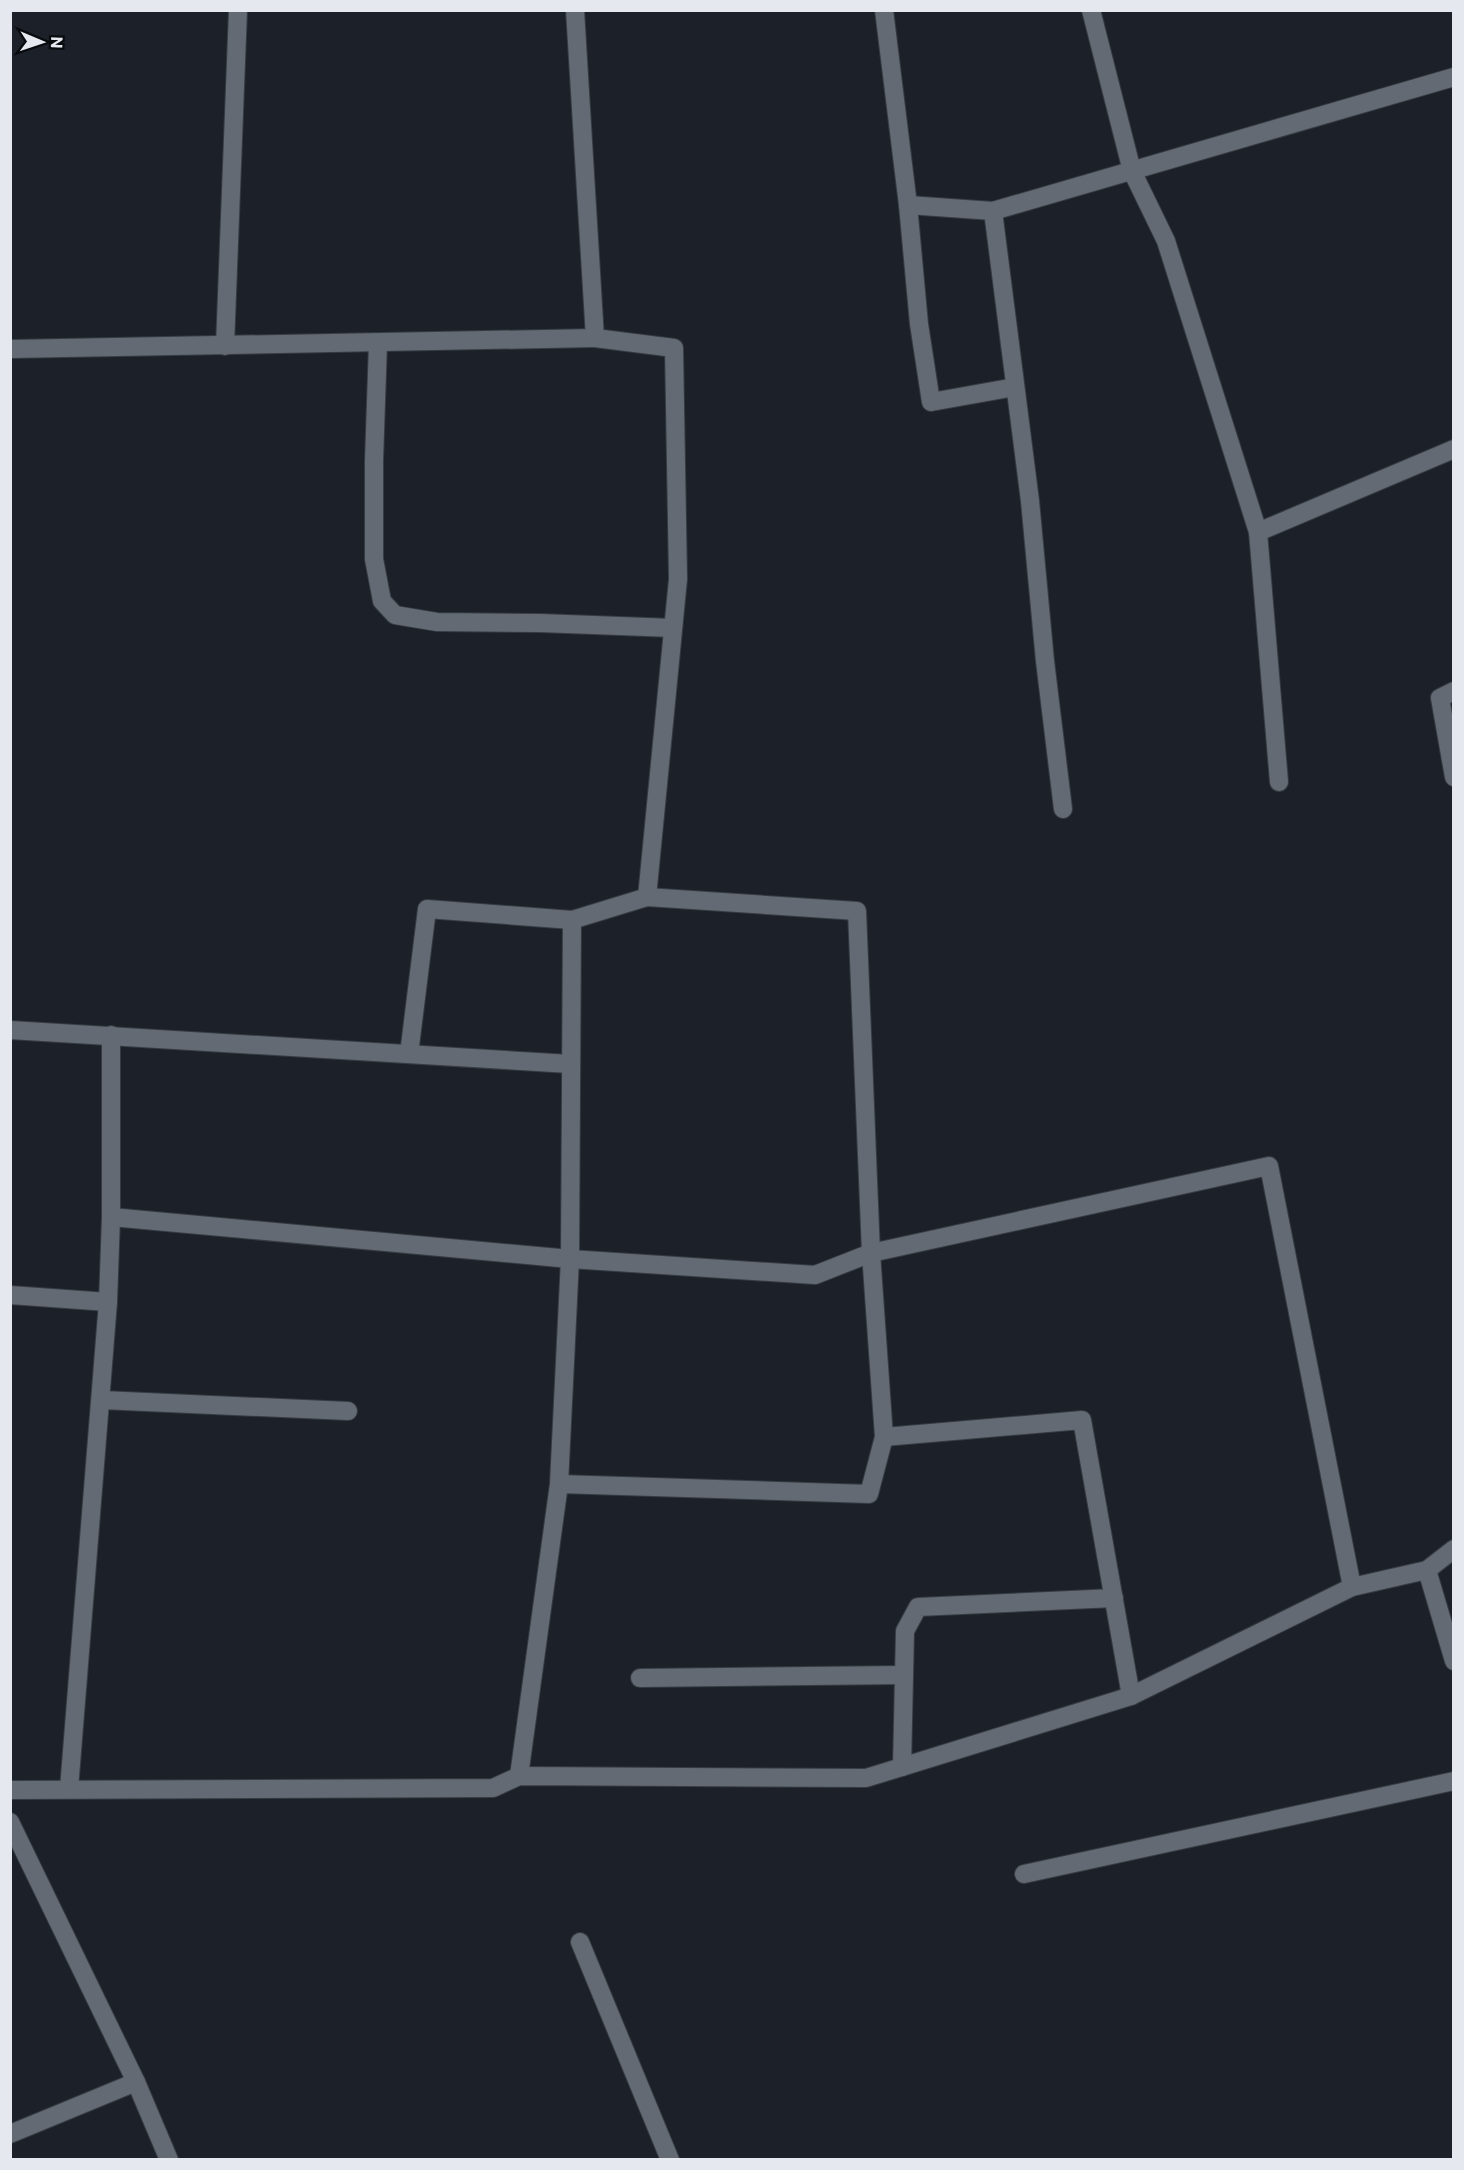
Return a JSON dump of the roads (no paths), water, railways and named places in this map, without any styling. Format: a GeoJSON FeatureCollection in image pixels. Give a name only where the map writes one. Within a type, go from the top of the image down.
{"type":"FeatureCollection","features":[{"type":"Feature","properties":{"kind":"street"},"geometry":{"type":"LineString","coordinates":[[225,346],[238,10]]}},
{"type":"Feature","properties":{"kind":"street"},"geometry":{"type":"LineString","coordinates":[[574,10],[596,338]]}},
{"type":"Feature","properties":{"kind":"street"},"geometry":{"type":"LineString","coordinates":[[884,10],[908,205],[918,324],[931,402],[1015,387]]}},
{"type":"Feature","properties":{"kind":"street"},"geometry":{"type":"LineString","coordinates":[[1091,10],[1132,171],[1166,241],[1258,532],[1279,782]]}},
{"type":"Feature","properties":{"kind":"street"},"geometry":{"type":"LineString","coordinates":[[908,205],[993,211],[1454,77]]}},
{"type":"Feature","properties":{"kind":"street"},"geometry":{"type":"LineString","coordinates":[[993,211],[1030,501],[1045,661],[1063,809]]}},
{"type":"Feature","properties":{"kind":"street"},"geometry":{"type":"LineString","coordinates":[[10,349],[596,338],[674,348],[678,579],[647,897]]}},
{"type":"Feature","properties":{"kind":"street"},"geometry":{"type":"LineString","coordinates":[[378,343],[374,461],[374,559],[382,601],[395,615],[437,622],[674,628]]}},
{"type":"Feature","properties":{"kind":"street"},"geometry":{"type":"LineString","coordinates":[[1258,532],[1454,449]]}},
{"type":"Feature","properties":{"kind":"street"},"geometry":{"type":"LineString","coordinates":[[1454,691],[1440,698],[1454,777]]}},
{"type":"Feature","properties":{"kind":"street"},"geometry":{"type":"LineString","coordinates":[[409,1054],[427,909],[572,920],[647,897],[857,911],[871,1253],[884,1437],[869,1494],[559,1484]]}},
{"type":"Feature","properties":{"kind":"street"},"geometry":{"type":"LineString","coordinates":[[519,1776],[559,1484],[570,1259],[572,920]]}},
{"type":"Feature","properties":{"kind":"street"},"geometry":{"type":"LineString","coordinates":[[10,1030],[570,1064]]}},
{"type":"Feature","properties":{"kind":"street"},"geometry":{"type":"LineString","coordinates":[[69,1789],[102,1400],[108,1302],[111,1217],[111,1035]]}},
{"type":"Feature","properties":{"kind":"street"},"geometry":{"type":"LineString","coordinates":[[111,1217],[570,1259],[815,1275],[871,1253],[1269,1166],[1352,1587]]}},
{"type":"Feature","properties":{"kind":"street"},"geometry":{"type":"LineString","coordinates":[[10,1295],[108,1302]]}},
{"type":"Feature","properties":{"kind":"street"},"geometry":{"type":"LineString","coordinates":[[102,1400],[348,1411]]}},
{"type":"Feature","properties":{"kind":"street"},"geometry":{"type":"LineString","coordinates":[[884,1437],[1082,1420],[1131,1696]]}},
{"type":"Feature","properties":{"kind":"street"},"geometry":{"type":"LineString","coordinates":[[10,1790],[493,1788],[519,1776],[866,1778],[1131,1696],[1352,1587],[1427,1570],[1454,1549]]}},
{"type":"Feature","properties":{"kind":"street"},"geometry":{"type":"LineString","coordinates":[[1427,1570],[1454,1661]]}},
{"type":"Feature","properties":{"kind":"street"},"geometry":{"type":"LineString","coordinates":[[902,1767],[905,1631],[918,1607],[1114,1598]]}},
{"type":"Feature","properties":{"kind":"street"},"geometry":{"type":"LineString","coordinates":[[640,1678],[904,1675]]}},
{"type":"Feature","properties":{"kind":"street"},"geometry":{"type":"LineString","coordinates":[[1024,1874],[1454,1781]]}},
{"type":"Feature","properties":{"kind":"street"},"geometry":{"type":"LineString","coordinates":[[10,1822],[136,2082],[169,2160]]}},
{"type":"Feature","properties":{"kind":"street"},"geometry":{"type":"LineString","coordinates":[[580,1942],[669,2160]]}},
{"type":"Feature","properties":{"kind":"street"},"geometry":{"type":"LineString","coordinates":[[10,2134],[136,2082]]}}]}
